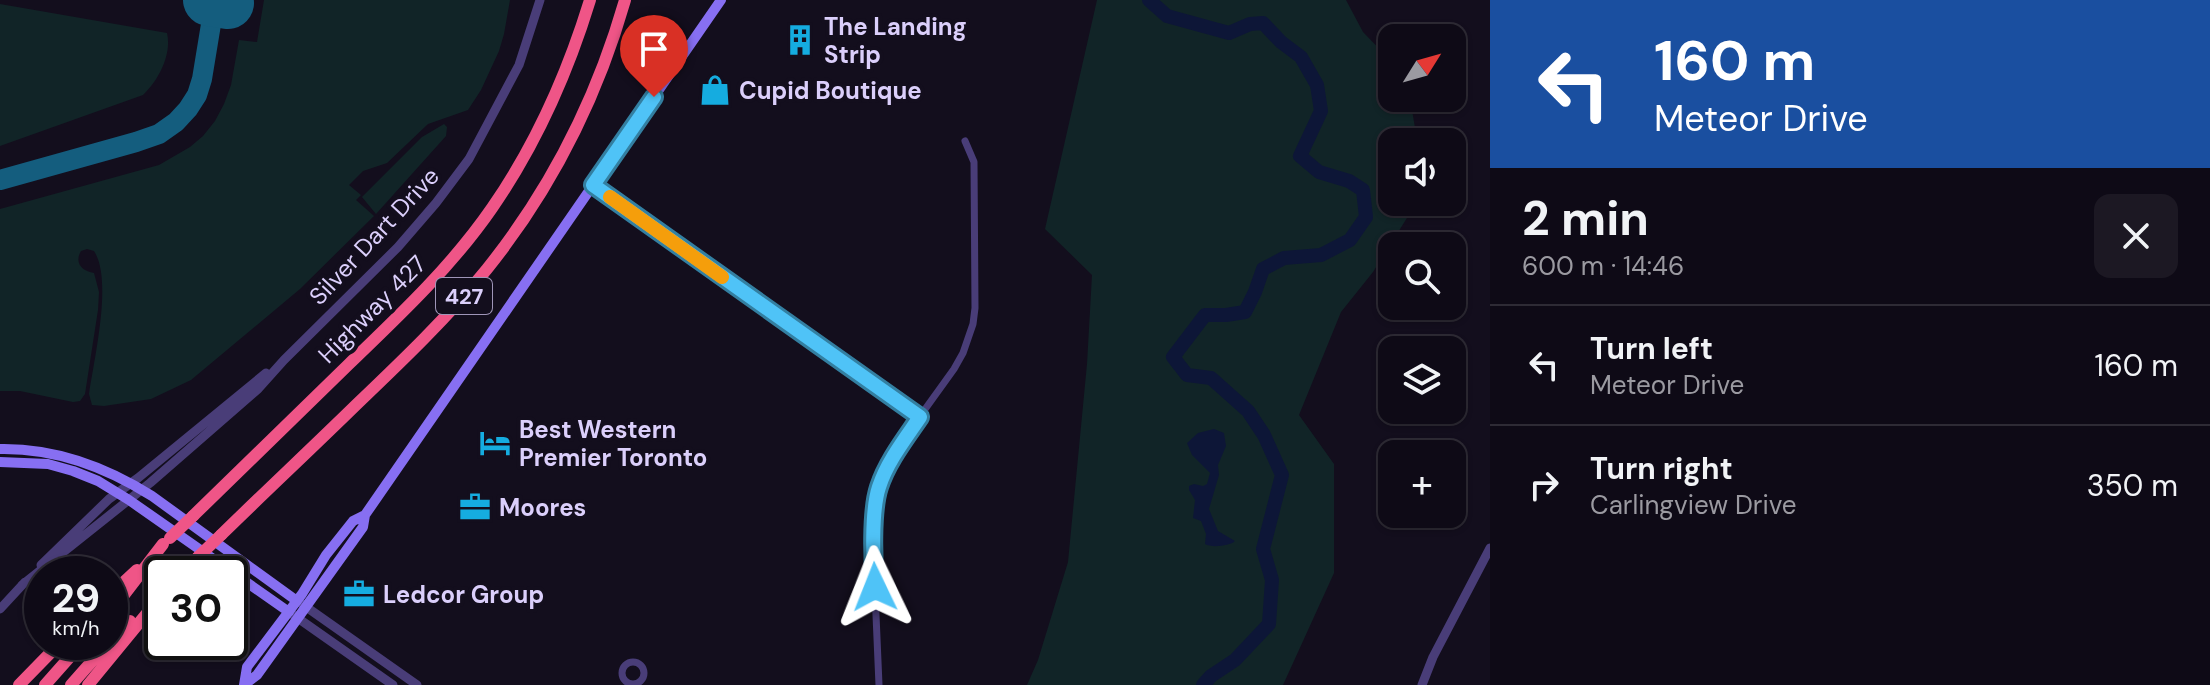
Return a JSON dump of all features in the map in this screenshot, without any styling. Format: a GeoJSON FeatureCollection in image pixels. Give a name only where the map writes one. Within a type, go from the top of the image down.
{"type":"FeatureCollection","features":[{"type":"Feature","properties":{"kind":"highway","name":"Highway 427"},"geometry":{"type":"LineString","coordinates":[[128,578],[397,317],[465,244],[492,208],[539,131],[571,60],[590,0]]}},
{"type":"Feature","properties":{"kind":"highway","name":"427"},"geometry":{"type":"LineString","coordinates":[[199,556],[404,359],[489,266],[547,182],[579,124],[611,47],[625,0]]}},
{"type":"Feature","properties":{"kind":"highway"},"geometry":{"type":"LineString","coordinates":[[128,590],[166,541]]}},
{"type":"Feature","properties":{"kind":"highway"},"geometry":{"type":"LineString","coordinates":[[128,625],[144,610]]}},
{"type":"Feature","properties":{"kind":"highway"},"geometry":{"type":"LineString","coordinates":[[88,685],[144,615]]}},
{"type":"Feature","properties":{"kind":"highway"},"geometry":{"type":"LineString","coordinates":[[19,685],[43,660]]}},
{"type":"Feature","properties":{"kind":"highway"},"geometry":{"type":"LineString","coordinates":[[45,685],[67,660]]}},
{"type":"Feature","properties":{"kind":"highway"},"geometry":{"type":"LineString","coordinates":[[71,685],[94,660]]}},
{"type":"Feature","properties":{"kind":"main road"},"geometry":{"type":"LineString","coordinates":[[244,685],[247,667],[301,604],[326,555],[353,521],[365,515],[721,0]]}},
{"type":"Feature","properties":{"kind":"main road"},"geometry":{"type":"LineString","coordinates":[[0,449],[37,451],[78,460],[136,486],[301,604]]}},
{"type":"Feature","properties":{"kind":"main road"},"geometry":{"type":"LineString","coordinates":[[0,462],[48,464],[98,481],[293,615]]}},
{"type":"Feature","properties":{"kind":"street","name":"Silver Dart Drive"},"geometry":{"type":"LineString","coordinates":[[22,585],[129,500],[136,486],[233,399],[284,360],[398,247],[469,159],[519,65],[540,0]]}},
{"type":"Feature","properties":{"kind":"street"},"geometry":{"type":"LineString","coordinates":[[879,685],[874,568],[878,489],[900,444],[954,369],[973,324],[974,162],[965,141]]}},
{"type":"Feature","properties":{"kind":"street"},"geometry":{"type":"LineString","coordinates":[[593,185],[920,417]]}},
{"type":"Feature","properties":{"kind":"street","name":"Silver Dart Drive"},"geometry":{"type":"LineString","coordinates":[[0,609],[58,546],[117,493],[136,486]]}},
{"type":"Feature","properties":{"kind":"street"},"geometry":{"type":"LineString","coordinates":[[1422,685],[1433,657],[1490,548]]}},
{"type":"Feature","properties":{"kind":"street"},"geometry":{"type":"LineString","coordinates":[[301,604],[417,685]]}},
{"type":"Feature","properties":{"kind":"street"},"geometry":{"type":"LineString","coordinates":[[293,615],[393,685]]}},
{"type":"Feature","properties":{"kind":"green space"},"geometry":{"type":"Polygon","coordinates":[[[264,0],[510,0],[499,51],[468,110],[428,124],[387,163],[363,171],[349,185],[361,195],[356,200],[374,216],[300,289],[191,380],[151,399],[92,405],[89,394],[100,320],[102,281],[94,251],[87,249],[81,251],[79,263],[94,273],[99,292],[85,394],[80,401],[73,402],[20,391],[0,391],[0,209],[159,165],[190,147],[215,121],[224,104],[231,85],[239,40],[257,42],[264,0]]]}},
{"type":"Feature","properties":{"kind":"green space"},"geometry":{"type":"Polygon","coordinates":[[[1097,0],[1346,0],[1363,32],[1378,48],[1378,112],[1412,112],[1415,128],[1378,128],[1378,216],[1408,216],[1398,232],[1378,232],[1378,264],[1341,312],[1299,415],[1334,464],[1334,573],[1283,685],[1027,685],[1038,660],[1068,562],[1087,364],[1092,275],[1045,229],[1097,0]]]}},
{"type":"Feature","properties":{"kind":"green space"},"geometry":{"type":"Polygon","coordinates":[[[0,4],[167,33],[168,49],[163,66],[143,95],[0,146],[0,4]]]}},
{"type":"Feature","properties":{"kind":"green space"},"geometry":{"type":"Polygon","coordinates":[[[444,124],[447,127],[446,136],[376,214],[362,197],[422,137],[444,124]]]}},
{"type":"Feature","properties":{"kind":"water"},"geometry":{"type":"Polygon","coordinates":[[[1214,429],[1224,433],[1226,446],[1218,465],[1219,475],[1209,509],[1218,531],[1235,541],[1216,546],[1205,544],[1206,534],[1201,521],[1193,518],[1195,500],[1189,486],[1207,484],[1210,473],[1192,455],[1187,443],[1198,433],[1214,429]]]}},
{"type":"Feature","properties":{"kind":"waterway"},"geometry":{"type":"LineString","coordinates":[[1149,0],[1167,16],[1229,33],[1250,24],[1263,23],[1301,57],[1317,85],[1321,111],[1300,156],[1319,172],[1349,181],[1363,190],[1366,217],[1350,240],[1321,255],[1284,258],[1263,269],[1245,312],[1205,315],[1173,357],[1187,375],[1211,378],[1248,411],[1264,435],[1282,475],[1263,549],[1272,580],[1269,624],[1235,660],[1203,685]]}},
{"type":"Feature","properties":{"kind":"taxiway"},"geometry":{"type":"LineString","coordinates":[[0,180],[136,142],[159,134],[176,122],[197,95],[215,0]]}},
{"type":"Feature","properties":{"kind":"runway"},"geometry":{"type":"LineString","coordinates":[[209,0],[228,3]]}},
{"type":"Feature","properties":{"kind":"slow traffic"},"geometry":{"type":"LineString","coordinates":[[610,197],[722,277]]}},
{"type":"Feature","properties":{"kind":"place","name":"The Landing Strip"},"geometry":{"type":"Point","coordinates":[800,40]}},
{"type":"Feature","properties":{"kind":"place","name":"Cupid Boutique"},"geometry":{"type":"Point","coordinates":[715,90]}},
{"type":"Feature","properties":{"kind":"place","name":"Best Western Premier Toronto"},"geometry":{"type":"Point","coordinates":[495,443]}},
{"type":"Feature","properties":{"kind":"place","name":"Moores"},"geometry":{"type":"Point","coordinates":[475,507]}},
{"type":"Feature","properties":{"kind":"place","name":"Ledcor Group"},"geometry":{"type":"Point","coordinates":[359,594]}},
{"type":"Feature","properties":{"kind":"route"},"geometry":{"type":"LineString","coordinates":[[654,97],[593,185],[920,417],[900,444],[878,489],[874,541],[875,587]]}}]}
